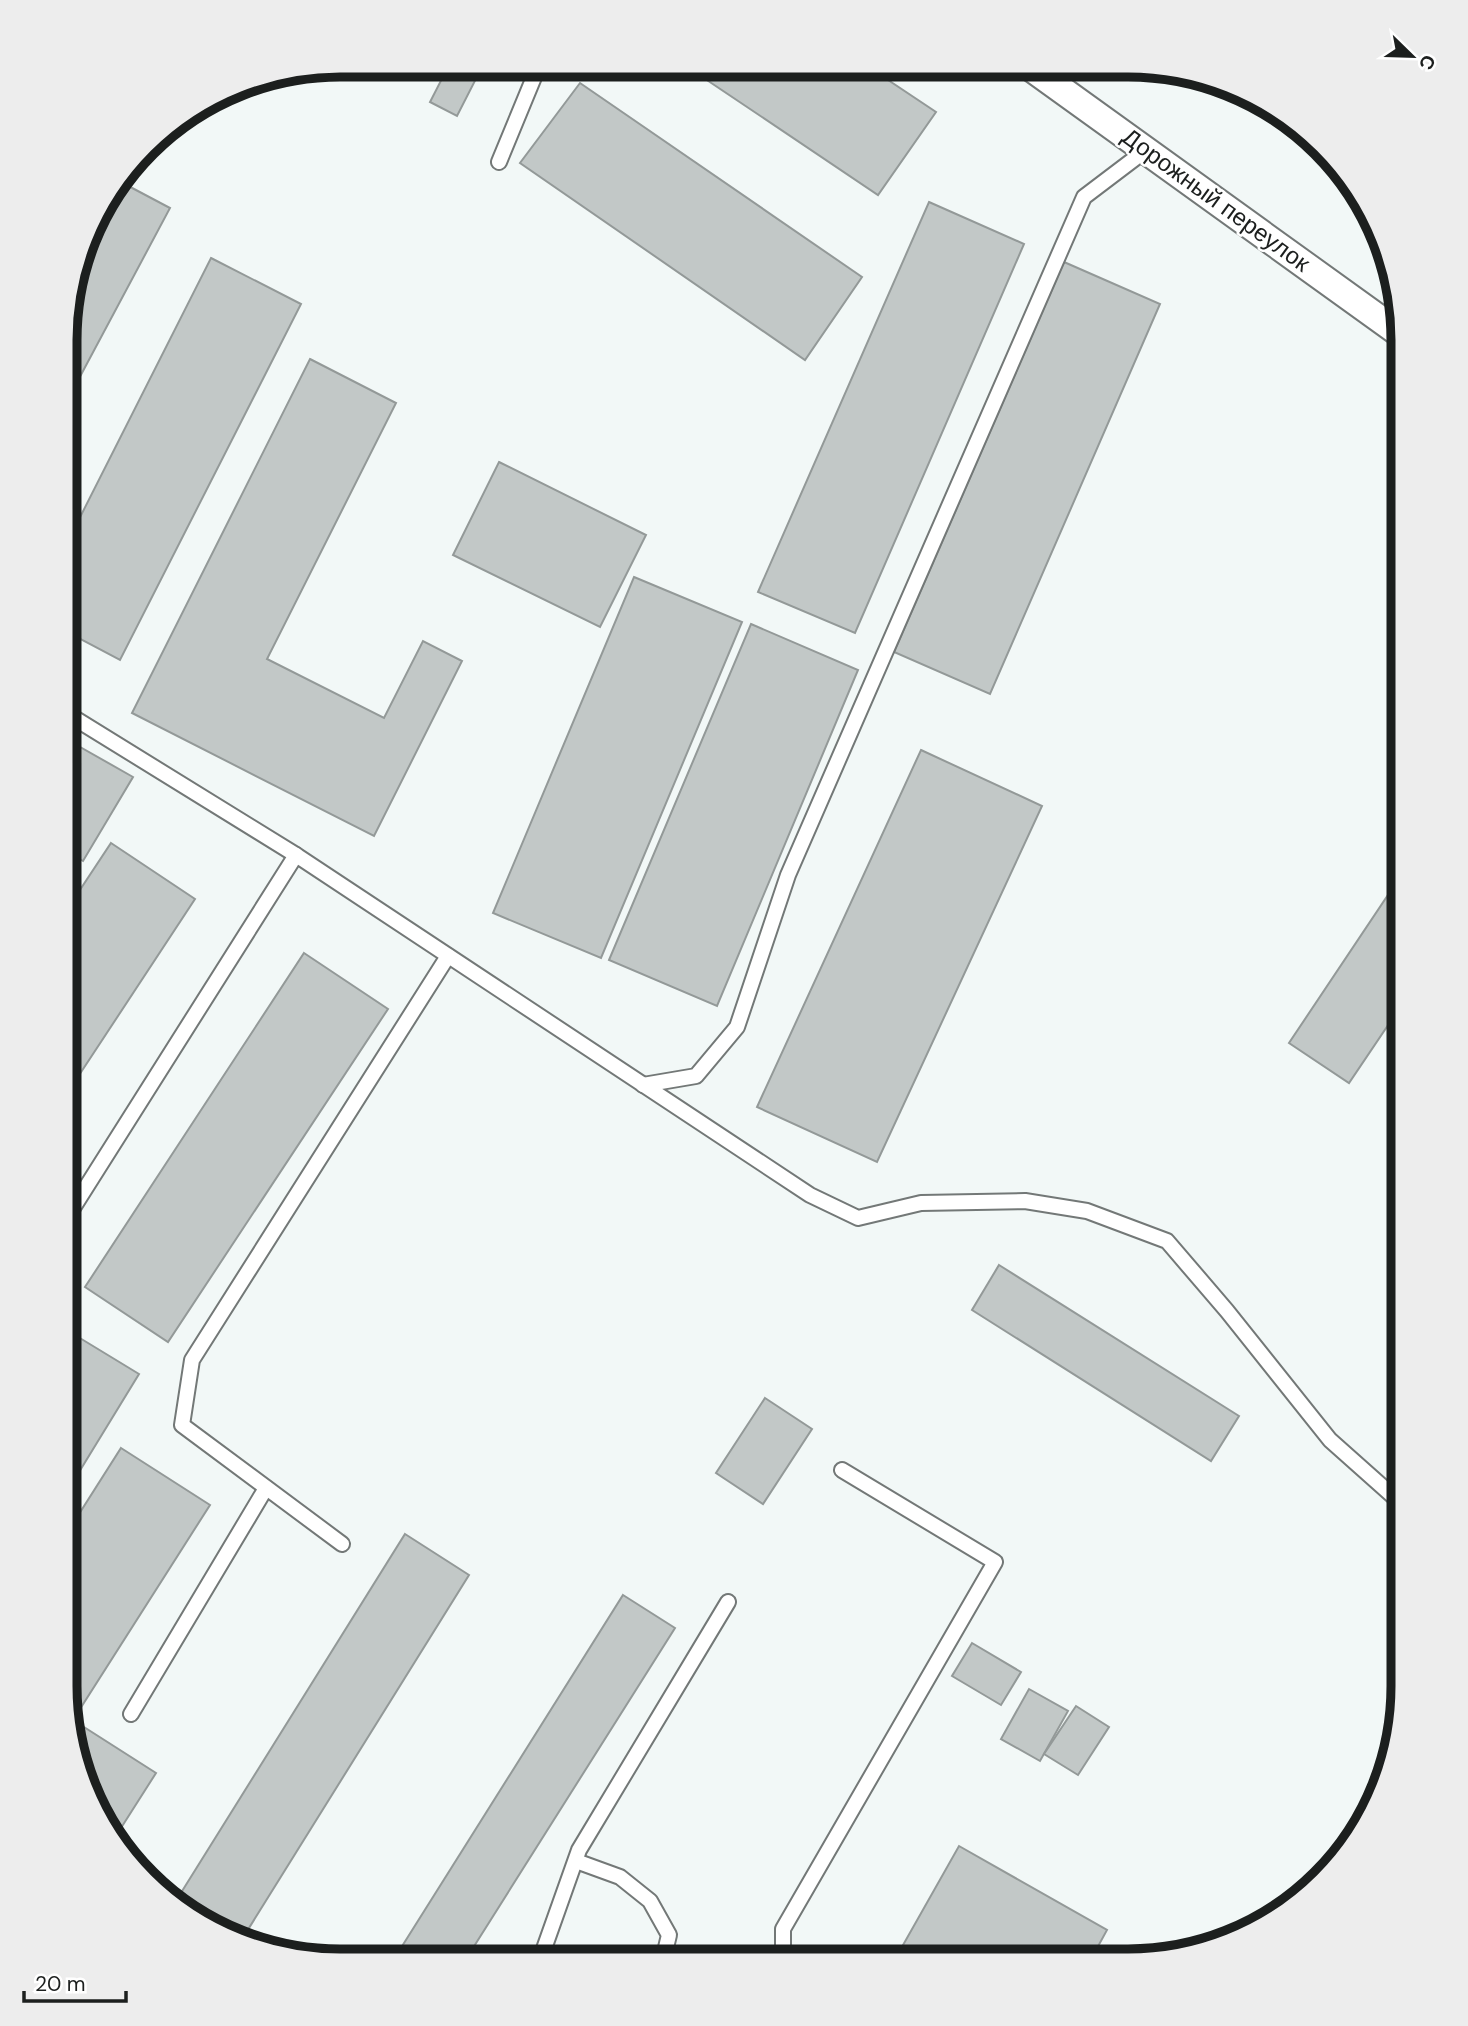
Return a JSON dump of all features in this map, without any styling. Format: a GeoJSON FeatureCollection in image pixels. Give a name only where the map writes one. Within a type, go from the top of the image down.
{"type":"FeatureCollection","features":[{"type":"Feature","properties":{"kind":"street","name":"Дорожный переулок"},"geometry":{"type":"LineString","coordinates":[[1044,77],[1390,326]]}},
{"type":"Feature","properties":{"kind":"lane"},"geometry":{"type":"LineString","coordinates":[[499,162],[534,77]]}},
{"type":"Feature","properties":{"kind":"lane"},"geometry":{"type":"LineString","coordinates":[[643,1085],[696,1076],[737,1027],[789,875],[1084,197],[1146,149]]}},
{"type":"Feature","properties":{"kind":"lane"},"geometry":{"type":"LineString","coordinates":[[77,720],[296,855],[810,1195],[858,1218],[921,1203],[1025,1201],[1087,1211],[1167,1241],[1330,1440],[1391,1494]]}},
{"type":"Feature","properties":{"kind":"lane"},"geometry":{"type":"LineString","coordinates":[[77,1202],[296,855]]}},
{"type":"Feature","properties":{"kind":"lane"},"geometry":{"type":"LineString","coordinates":[[342,1544],[182,1425],[192,1360],[448,956]]}},
{"type":"Feature","properties":{"kind":"lane"},"geometry":{"type":"LineString","coordinates":[[783,1949],[783,1929],[995,1562],[842,1470]]}},
{"type":"Feature","properties":{"kind":"lane"},"geometry":{"type":"LineString","coordinates":[[131,1714],[266,1488]]}},
{"type":"Feature","properties":{"kind":"lane"},"geometry":{"type":"LineString","coordinates":[[544,1949],[579,1850],[728,1602]]}},
{"type":"Feature","properties":{"kind":"lane"},"geometry":{"type":"LineString","coordinates":[[576,1861],[620,1877],[650,1901],[669,1935],[666,1949]]}},
{"type":"Feature","properties":{"kind":"building"},"geometry":{"type":"Polygon","coordinates":[[[443,77],[477,77],[457,116],[430,102],[443,77]]]}},
{"type":"Feature","properties":{"kind":"building"},"geometry":{"type":"Polygon","coordinates":[[[702,77],[884,77],[936,112],[878,195],[702,77]]]}},
{"type":"Feature","properties":{"kind":"building"},"geometry":{"type":"Polygon","coordinates":[[[580,83],[862,277],[805,360],[520,163],[580,83]]]}},
{"type":"Feature","properties":{"kind":"building"},"geometry":{"type":"Polygon","coordinates":[[[127,185],[170,208],[77,382],[77,340],[82,289],[91,255],[112,208],[127,185]]]}},
{"type":"Feature","properties":{"kind":"building"},"geometry":{"type":"Polygon","coordinates":[[[929,202],[1024,244],[855,633],[758,592],[929,202]]]}},
{"type":"Feature","properties":{"kind":"building"},"geometry":{"type":"Polygon","coordinates":[[[211,258],[301,304],[120,660],[77,637],[77,523],[211,258]]]}},
{"type":"Feature","properties":{"kind":"building"},"geometry":{"type":"Polygon","coordinates":[[[1064,262],[1160,304],[990,694],[894,652],[1064,262]]]}},
{"type":"Feature","properties":{"kind":"building"},"geometry":{"type":"Polygon","coordinates":[[[310,359],[396,403],[267,659],[384,718],[423,641],[462,661],[374,836],[132,713],[310,359]]]}},
{"type":"Feature","properties":{"kind":"building"},"geometry":{"type":"Polygon","coordinates":[[[499,462],[646,535],[600,627],[453,555],[499,462]]]}},
{"type":"Feature","properties":{"kind":"building"},"geometry":{"type":"Polygon","coordinates":[[[634,577],[742,622],[601,958],[493,913],[634,577]]]}},
{"type":"Feature","properties":{"kind":"building"},"geometry":{"type":"Polygon","coordinates":[[[751,624],[858,670],[717,1006],[609,960],[751,624]]]}},
{"type":"Feature","properties":{"kind":"building"},"geometry":{"type":"Polygon","coordinates":[[[77,745],[133,777],[83,861],[77,857],[77,745]]]}},
{"type":"Feature","properties":{"kind":"building"},"geometry":{"type":"Polygon","coordinates":[[[921,750],[1042,806],[877,1162],[757,1107],[921,750]]]}},
{"type":"Feature","properties":{"kind":"building"},"geometry":{"type":"Polygon","coordinates":[[[111,843],[195,899],[77,1078],[77,894],[111,843]]]}},
{"type":"Feature","properties":{"kind":"building"},"geometry":{"type":"Polygon","coordinates":[[[1391,890],[1391,1021],[1349,1083],[1289,1043],[1391,890]]]}},
{"type":"Feature","properties":{"kind":"building"},"geometry":{"type":"Polygon","coordinates":[[[304,953],[388,1009],[168,1342],[85,1287],[304,953]]]}},
{"type":"Feature","properties":{"kind":"building"},"geometry":{"type":"Polygon","coordinates":[[[999,1265],[1239,1416],[1211,1461],[972,1310],[999,1265]]]}},
{"type":"Feature","properties":{"kind":"building"},"geometry":{"type":"Polygon","coordinates":[[[77,1336],[139,1374],[77,1475],[77,1336]]]}},
{"type":"Feature","properties":{"kind":"building"},"geometry":{"type":"Polygon","coordinates":[[[765,1398],[812,1429],[763,1504],[716,1473],[765,1398]]]}},
{"type":"Feature","properties":{"kind":"building"},"geometry":{"type":"Polygon","coordinates":[[[121,1448],[210,1505],[78,1711],[77,1686],[77,1517],[121,1448]]]}},
{"type":"Feature","properties":{"kind":"building"},"geometry":{"type":"Polygon","coordinates":[[[405,1534],[469,1575],[247,1932],[208,1914],[180,1895],[405,1534]]]}},
{"type":"Feature","properties":{"kind":"building"},"geometry":{"type":"Polygon","coordinates":[[[623,1595],[675,1628],[472,1949],[400,1949],[623,1595]]]}},
{"type":"Feature","properties":{"kind":"building"},"geometry":{"type":"Polygon","coordinates":[[[972,1643],[1021,1672],[1001,1705],[952,1676],[972,1643]]]}},
{"type":"Feature","properties":{"kind":"building"},"geometry":{"type":"Polygon","coordinates":[[[1029,1689],[1068,1711],[1040,1761],[1001,1739],[1029,1689]]]}},
{"type":"Feature","properties":{"kind":"building"},"geometry":{"type":"Polygon","coordinates":[[[1076,1706],[1109,1727],[1078,1775],[1044,1754],[1076,1706]]]}},
{"type":"Feature","properties":{"kind":"building"},"geometry":{"type":"Polygon","coordinates":[[[80,1724],[156,1773],[120,1830],[97,1787],[80,1724]]]}},
{"type":"Feature","properties":{"kind":"building"},"geometry":{"type":"Polygon","coordinates":[[[959,1846],[1107,1930],[1097,1949],[901,1949],[959,1846]]]}}]}
